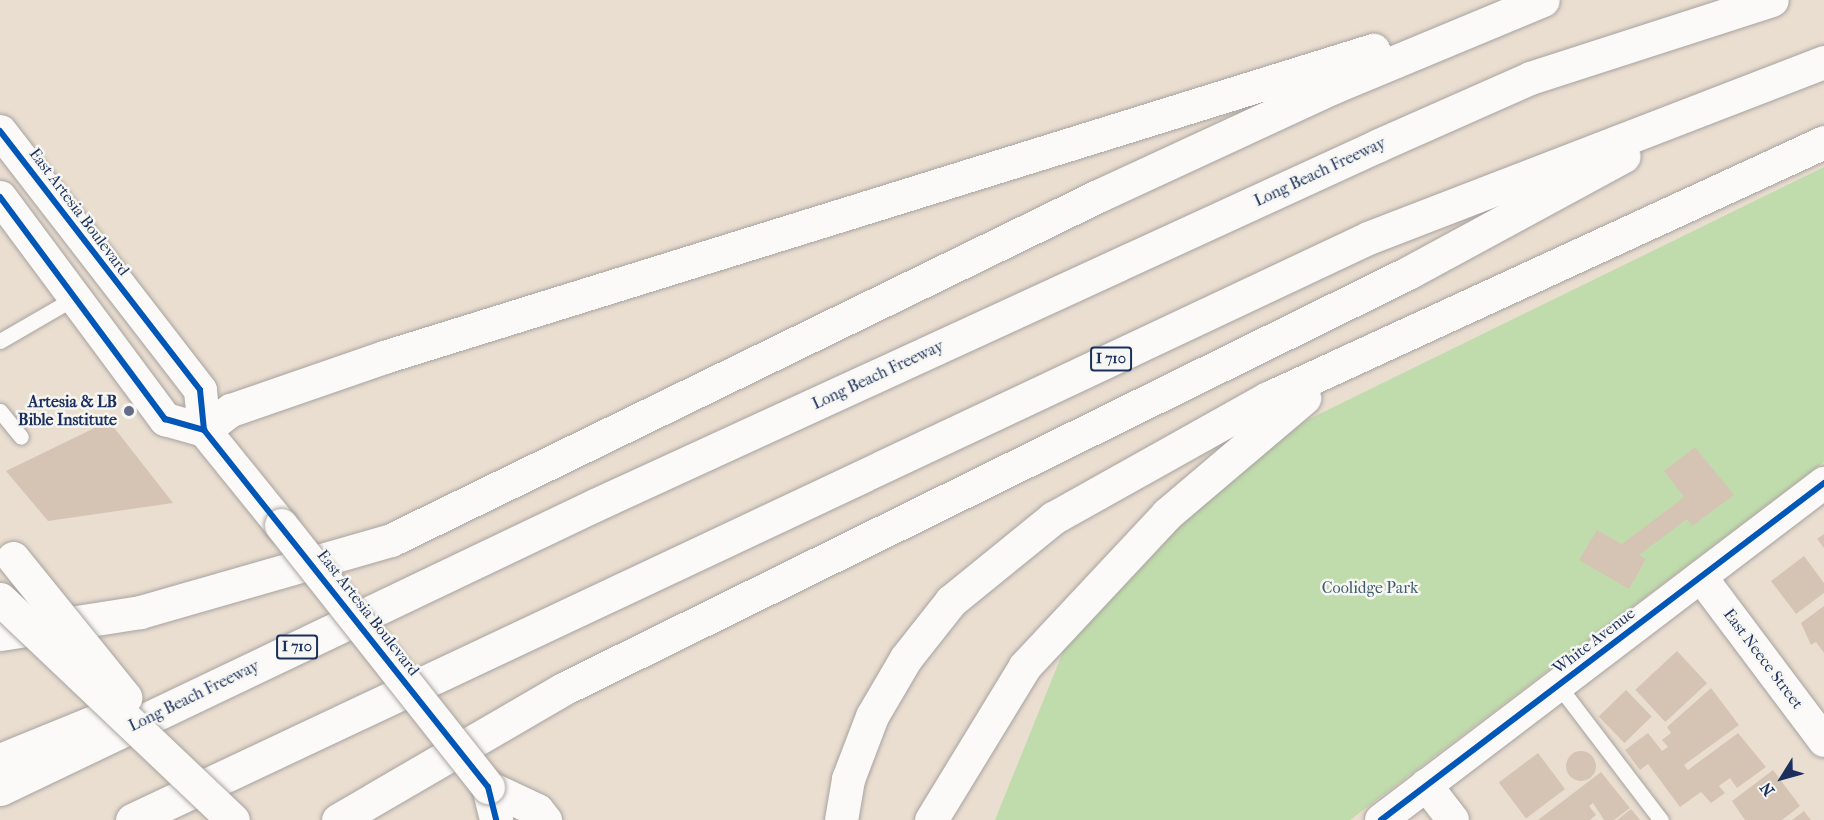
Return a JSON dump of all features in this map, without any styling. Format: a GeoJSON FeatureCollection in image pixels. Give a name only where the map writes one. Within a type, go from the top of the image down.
{"type":"FeatureCollection","features":[{"type":"Feature","properties":{"kind":"main road"},"geometry":{"type":"LineString","coordinates":[[0,197],[165,419],[204,430],[231,410],[384,357],[1541,0]]}},
{"type":"Feature","properties":{"kind":"main road"},"geometry":{"type":"LineString","coordinates":[[0,634],[140,612],[391,540],[1100,195],[1334,87],[1541,0]]}},
{"type":"Feature","properties":{"kind":"main road","name":"Long Beach Freeway"},"geometry":{"type":"LineString","coordinates":[[0,789],[595,505],[1530,78],[1773,0]]}},
{"type":"Feature","properties":{"kind":"main road","name":"I 710"},"geometry":{"type":"LineString","coordinates":[[132,820],[1368,238],[1757,85],[1824,62]]}},
{"type":"Feature","properties":{"kind":"main road"},"geometry":{"type":"LineString","coordinates":[[338,820],[563,689],[1399,277],[1757,85]]}},
{"type":"Feature","properties":{"kind":"main road","name":"East Artesia Boulevard"},"geometry":{"type":"LineString","coordinates":[[0,131],[200,390],[204,430],[488,787],[496,820]]}},
{"type":"Feature","properties":{"kind":"main road"},"geometry":{"type":"LineString","coordinates":[[842,820],[848,779],[872,716],[906,658],[951,601],[1053,518],[1268,398],[1824,142]]}},
{"type":"Feature","properties":{"kind":"main road"},"geometry":{"type":"LineString","coordinates":[[931,820],[1025,666],[1167,514],[1279,414],[1409,332]]}},
{"type":"Feature","properties":{"kind":"main road"},"geometry":{"type":"LineString","coordinates":[[0,760],[178,687],[524,523],[595,505]]}},
{"type":"Feature","properties":{"kind":"main road"},"geometry":{"type":"LineString","coordinates":[[7,551],[180,766]]}},
{"type":"Feature","properties":{"kind":"main road"},"geometry":{"type":"LineString","coordinates":[[0,599],[180,766],[233,820]]}},
{"type":"Feature","properties":{"kind":"main road","name":"East Artesia Boulevard"},"geometry":{"type":"LineString","coordinates":[[488,787],[537,810],[545,820]]}},
{"type":"Feature","properties":{"kind":"street","name":"White Avenue"},"geometry":{"type":"LineString","coordinates":[[1381,820],[1824,483]]}},
{"type":"Feature","properties":{"kind":"street","name":"East Neece Street"},"geometry":{"type":"LineString","coordinates":[[1701,577],[1824,741]]}},
{"type":"Feature","properties":{"kind":"street"},"geometry":{"type":"LineString","coordinates":[[1426,785],[1453,820]]}},
{"type":"Feature","properties":{"kind":"lane"},"geometry":{"type":"LineString","coordinates":[[0,341],[76,297]]}},
{"type":"Feature","properties":{"kind":"lane"},"geometry":{"type":"LineString","coordinates":[[0,411],[21,437]]}},
{"type":"Feature","properties":{"kind":"lane"},"geometry":{"type":"LineString","coordinates":[[1558,685],[1661,820]]}},
{"type":"Feature","properties":{"kind":"green space","name":"Coolidge Park"},"geometry":{"type":"Polygon","coordinates":[[[1824,167],[1824,462],[1350,820],[995,820],[1069,637],[1154,537],[1305,421],[1824,167]]]}},
{"type":"Feature","properties":{"kind":"building"},"geometry":{"type":"Polygon","coordinates":[[[109,421],[173,503],[48,521],[6,471],[109,421]]]}},
{"type":"Feature","properties":{"kind":"building"},"geometry":{"type":"Polygon","coordinates":[[[1695,447],[1734,495],[1692,526],[1687,519],[1639,555],[1646,559],[1629,589],[1579,560],[1597,530],[1622,544],[1684,497],[1664,471],[1695,447]]]}},
{"type":"Feature","properties":{"kind":"building"},"geometry":{"type":"Polygon","coordinates":[[[1824,534],[1824,548],[1817,539],[1824,534]]]}},
{"type":"Feature","properties":{"kind":"building"},"geometry":{"type":"Polygon","coordinates":[[[1804,556],[1824,583],[1824,593],[1796,614],[1771,581],[1804,556]]]}},
{"type":"Feature","properties":{"kind":"building"},"geometry":{"type":"Polygon","coordinates":[[[1824,606],[1824,653],[1816,642],[1811,645],[1801,623],[1824,606]]]}},
{"type":"Feature","properties":{"kind":"building"},"geometry":{"type":"Polygon","coordinates":[[[1677,651],[1707,683],[1665,722],[1635,690],[1677,651]]]}},
{"type":"Feature","properties":{"kind":"building"},"geometry":{"type":"Polygon","coordinates":[[[1711,688],[1739,725],[1684,765],[1688,770],[1738,733],[1766,767],[1737,788],[1730,778],[1719,786],[1725,793],[1711,803],[1701,792],[1680,807],[1648,764],[1640,770],[1625,750],[1648,733],[1662,751],[1668,747],[1662,740],[1671,733],[1667,727],[1711,688]]]}},
{"type":"Feature","properties":{"kind":"building"},"geometry":{"type":"Polygon","coordinates":[[[1626,690],[1652,717],[1624,743],[1599,716],[1626,690]]]}},
{"type":"Feature","properties":{"kind":"building"},"geometry":{"type":"Polygon","coordinates":[[[1581,751],[1592,755],[1596,766],[1592,777],[1581,781],[1570,777],[1566,766],[1570,755],[1581,751]]]}},
{"type":"Feature","properties":{"kind":"building"},"geometry":{"type":"Polygon","coordinates":[[[1538,753],[1565,789],[1526,818],[1499,782],[1538,753]]]}},
{"type":"Feature","properties":{"kind":"building"},"geometry":{"type":"Polygon","coordinates":[[[1773,770],[1800,806],[1782,820],[1745,820],[1732,801],[1773,770]]]}},
{"type":"Feature","properties":{"kind":"building"},"geometry":{"type":"Polygon","coordinates":[[[1601,772],[1630,808],[1614,820],[1604,820],[1593,803],[1589,806],[1596,815],[1590,820],[1538,820],[1601,772]]]}},
{"type":"Feature","properties":{"kind":"building"},"geometry":{"type":"Polygon","coordinates":[[[1631,809],[1640,820],[1617,820],[1631,809]]]}},
{"type":"Feature","properties":{"kind":"building"},"geometry":{"type":"Polygon","coordinates":[[[1804,811],[1811,820],[1792,820],[1804,811]]]}},
{"type":"Feature","properties":{"kind":"cycle path"},"geometry":{"type":"LineString","coordinates":[[0,131],[200,390],[204,430],[488,787],[496,820]]}},
{"type":"Feature","properties":{"kind":"cycle path"},"geometry":{"type":"LineString","coordinates":[[0,197],[165,419],[204,430]]}},
{"type":"Feature","properties":{"kind":"cycle path"},"geometry":{"type":"LineString","coordinates":[[1381,820],[1824,483]]}},
{"type":"Feature","properties":{"kind":"place","name":"Artesia & LB Bible Institute"},"geometry":{"type":"Point","coordinates":[129,411]}}]}
